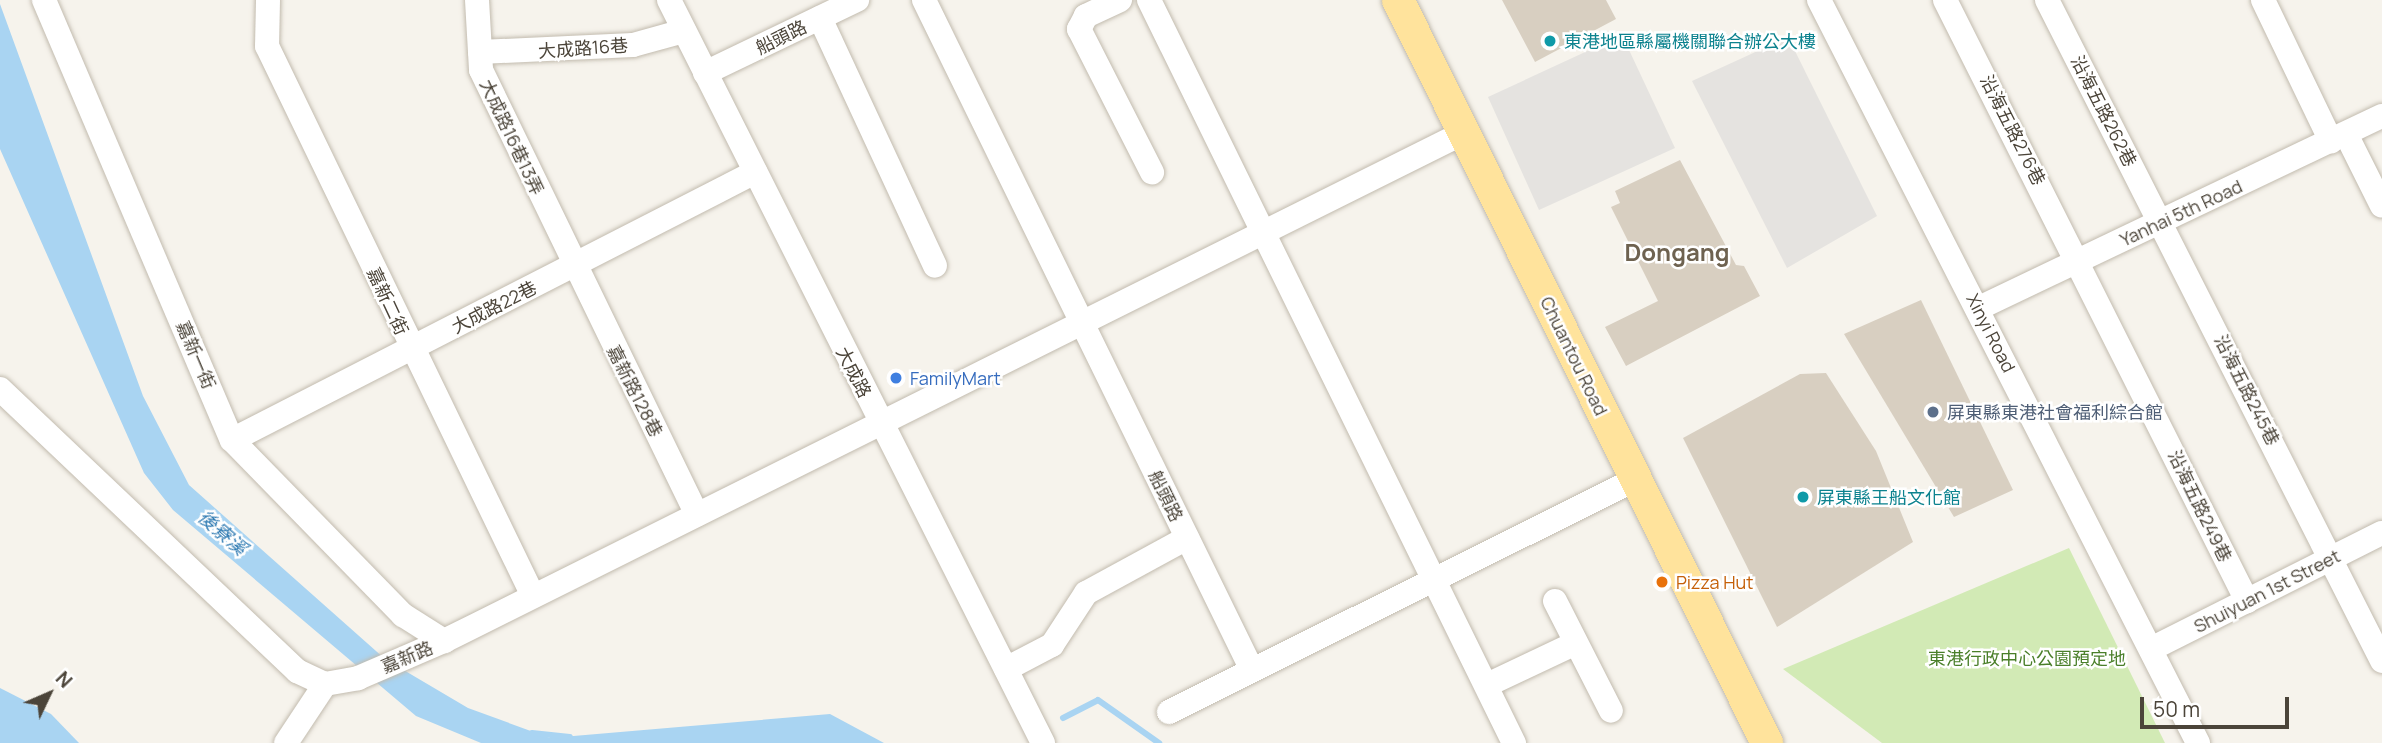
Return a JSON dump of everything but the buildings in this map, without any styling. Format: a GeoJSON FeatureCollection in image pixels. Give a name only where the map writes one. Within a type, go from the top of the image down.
{"type":"FeatureCollection","features":[{"type":"Feature","properties":{"kind":"main road","name":"Chuantou Road"},"geometry":{"type":"LineString","coordinates":[[1398,0],[1634,480],[1767,743]]}},
{"type":"Feature","properties":{"kind":"street","name":"嘉新一街"},"geometry":{"type":"LineString","coordinates":[[44,0],[232,440],[435,645]]}},
{"type":"Feature","properties":{"kind":"street","name":"嘉新二街"},"geometry":{"type":"LineString","coordinates":[[268,0],[267,46],[411,349],[533,596]]}},
{"type":"Feature","properties":{"kind":"street","name":"大成路16巷13弄"},"geometry":{"type":"LineString","coordinates":[[477,0],[481,70],[573,267]]}},
{"type":"Feature","properties":{"kind":"street","name":"大成路"},"geometry":{"type":"LineString","coordinates":[[668,0],[1043,743]]}},
{"type":"Feature","properties":{"kind":"street","name":"船頭路"},"geometry":{"type":"LineString","coordinates":[[705,73],[857,0]]}},
{"type":"Feature","properties":{"kind":"street","name":"船頭路"},"geometry":{"type":"LineString","coordinates":[[924,0],[1252,670]]}},
{"type":"Feature","properties":{"kind":"street"},"geometry":{"type":"LineString","coordinates":[[1120,0],[1086,16],[1079,29],[1152,172]]}},
{"type":"Feature","properties":{"kind":"street"},"geometry":{"type":"LineString","coordinates":[[1149,0],[1261,236],[1436,576],[1514,743]]}},
{"type":"Feature","properties":{"kind":"street","name":"Xinyi Road"},"geometry":{"type":"LineString","coordinates":[[1819,0],[1979,308],[2198,743]]}},
{"type":"Feature","properties":{"kind":"street","name":"沿海五路276巷"},"geometry":{"type":"LineString","coordinates":[[1945,0],[2080,261]]}},
{"type":"Feature","properties":{"kind":"street","name":"沿海五路262巷"},"geometry":{"type":"LineString","coordinates":[[2047,0],[2162,223]]}},
{"type":"Feature","properties":{"kind":"street"},"geometry":{"type":"LineString","coordinates":[[2263,0],[2338,137],[2382,206]]}},
{"type":"Feature","properties":{"kind":"street"},"geometry":{"type":"LineString","coordinates":[[820,18],[935,266]]}},
{"type":"Feature","properties":{"kind":"street","name":"大成路16巷"},"geometry":{"type":"LineString","coordinates":[[480,52],[633,45],[684,31]]}},
{"type":"Feature","properties":{"kind":"street","name":"Yanhai 5th Road"},"geometry":{"type":"LineString","coordinates":[[1979,308],[2382,116]]}},
{"type":"Feature","properties":{"kind":"street"},"geometry":{"type":"LineString","coordinates":[[880,423],[1081,321],[1261,236],[1465,132]]}},
{"type":"Feature","properties":{"kind":"street","name":"大成路22巷"},"geometry":{"type":"LineString","coordinates":[[232,440],[755,172]]}},
{"type":"Feature","properties":{"kind":"street","name":"沿海五路245巷"},"geometry":{"type":"LineString","coordinates":[[2162,223],[2382,661]]}},
{"type":"Feature","properties":{"kind":"street","name":"沿海五路249巷"},"geometry":{"type":"LineString","coordinates":[[2080,261],[2247,601]]}},
{"type":"Feature","properties":{"kind":"street","name":"嘉新路128巷"},"geometry":{"type":"LineString","coordinates":[[573,267],[697,514]]}},
{"type":"Feature","properties":{"kind":"street"},"geometry":{"type":"LineString","coordinates":[[0,389],[297,671],[325,684],[286,743]]}},
{"type":"Feature","properties":{"kind":"street","name":"嘉新路"},"geometry":{"type":"LineString","coordinates":[[325,684],[358,678],[435,645],[880,423]]}},
{"type":"Feature","properties":{"kind":"street"},"geometry":{"type":"LineString","coordinates":[[1170,712],[1436,576],[1634,480]]}},
{"type":"Feature","properties":{"kind":"street","name":"Shuiyuan 1st Street"},"geometry":{"type":"LineString","coordinates":[[2151,649],[2382,533]]}},
{"type":"Feature","properties":{"kind":"street"},"geometry":{"type":"LineString","coordinates":[[1006,669],[1052,645],[1086,593],[1187,538]]}},
{"type":"Feature","properties":{"kind":"street"},"geometry":{"type":"LineString","coordinates":[[1555,601],[1611,711]]}},
{"type":"Feature","properties":{"kind":"street"},"geometry":{"type":"LineString","coordinates":[[1487,685],[1576,643]]}},
{"type":"Feature","properties":{"kind":"green space","name":"東港行政中心公園預定地"},"geometry":{"type":"Polygon","coordinates":[[[2069,548],[2165,743],[1882,743],[1783,669],[2069,548]]]}},
{"type":"Feature","properties":{"kind":"shaded area"},"geometry":{"type":"Polygon","coordinates":[[[1622,35],[1675,148],[1539,210],[1488,97],[1622,35]]]}},
{"type":"Feature","properties":{"kind":"shaded area"},"geometry":{"type":"Polygon","coordinates":[[[1788,37],[1877,216],[1787,268],[1692,81],[1788,37]]]}},
{"type":"Feature","properties":{"kind":"water"},"geometry":{"type":"Polygon","coordinates":[[[0,4],[143,396],[189,485],[385,659],[468,708],[550,738],[830,714],[884,743],[481,743],[416,716],[173,510],[144,473],[0,149],[0,4]]]}},
{"type":"Feature","properties":{"kind":"water"},"geometry":{"type":"Polygon","coordinates":[[[0,688],[51,714],[79,743],[0,743],[0,688]]]}},
{"type":"Feature","properties":{"kind":"waterway","name":"後寮溪"},"geometry":{"type":"LineString","coordinates":[[1063,718],[1098,700],[1159,743]]}},
{"type":"Feature","properties":{"kind":"waterway","name":"後寮溪"},"geometry":{"type":"LineString","coordinates":[[532,733],[570,737]]}},
{"type":"Feature","properties":{"kind":"place","name":"東港地區縣屬機關聯合辦公大樓"},"geometry":{"type":"Point","coordinates":[1550,41]}},
{"type":"Feature","properties":{"kind":"place","name":"FamilyMart"},"geometry":{"type":"Point","coordinates":[896,378]}},
{"type":"Feature","properties":{"kind":"place","name":"屏東縣東港社會福利綜合館"},"geometry":{"type":"Point","coordinates":[1933,412]}},
{"type":"Feature","properties":{"kind":"place","name":"屏東縣王船文化館"},"geometry":{"type":"Point","coordinates":[1803,497]}},
{"type":"Feature","properties":{"kind":"place","name":"Pizza Hut"},"geometry":{"type":"Point","coordinates":[1662,582]}},
{"type":"Feature","properties":{"kind":"district","name":"Dongang"},"geometry":{"type":"Point","coordinates":[1677,252]}}]}
